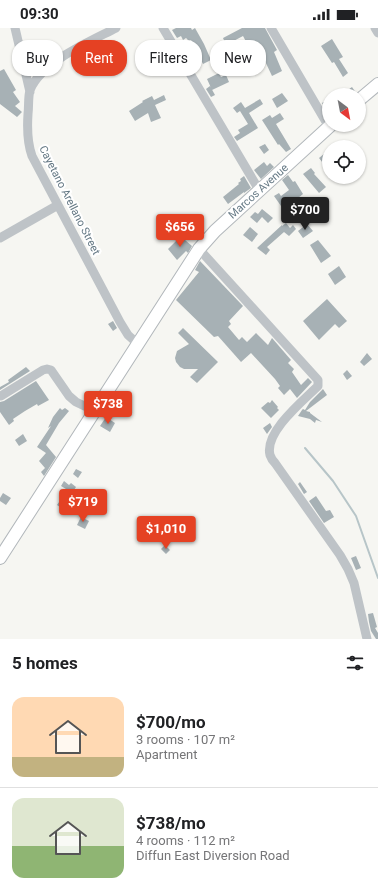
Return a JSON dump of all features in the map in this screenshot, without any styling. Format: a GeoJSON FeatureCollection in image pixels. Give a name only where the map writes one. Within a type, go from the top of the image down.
{"type":"FeatureCollection","features":[{"type":"Feature","properties":{"kind":"main road"},"geometry":{"type":"LineString","coordinates":[[366,94],[378,84]]}},
{"type":"Feature","properties":{"kind":"main road","name":"Marcos Avenue"},"geometry":{"type":"LineString","coordinates":[[0,558],[199,249],[215,231],[323,132]]}},
{"type":"Feature","properties":{"kind":"street"},"geometry":{"type":"LineString","coordinates":[[15,28],[30,92]]}},
{"type":"Feature","properties":{"kind":"street","name":"Cayetano Arellano Street"},"geometry":{"type":"LineString","coordinates":[[116,28],[57,60],[34,82],[30,92],[27,130],[28,144],[32,156],[120,322],[128,335],[138,344]]}},
{"type":"Feature","properties":{"kind":"street"},"geometry":{"type":"LineString","coordinates":[[163,28],[259,190]]}},
{"type":"Feature","properties":{"kind":"street"},"geometry":{"type":"LineString","coordinates":[[271,28],[322,113]]}},
{"type":"Feature","properties":{"kind":"street"},"geometry":{"type":"LineString","coordinates":[[375,28],[378,33]]}},
{"type":"Feature","properties":{"kind":"street"},"geometry":{"type":"LineString","coordinates":[[0,238],[58,205]]}},
{"type":"Feature","properties":{"kind":"street"},"geometry":{"type":"LineString","coordinates":[[199,249],[318,380],[318,386],[280,424],[270,447],[270,455],[340,555],[348,569],[354,583],[367,639]]}},
{"type":"Feature","properties":{"kind":"street"},"geometry":{"type":"LineString","coordinates":[[1,396],[47,369],[51,370],[69,396],[76,402],[95,411]]}},
{"type":"Feature","properties":{"kind":"building"},"geometry":{"type":"Polygon","coordinates":[[[176,28],[191,28],[192,30],[195,28],[202,40],[188,40],[186,38],[183,40],[181,36],[177,38],[172,30],[176,28]]]}},
{"type":"Feature","properties":{"kind":"building"},"geometry":{"type":"Polygon","coordinates":[[[242,28],[265,28],[277,50],[274,52],[282,71],[272,76],[266,63],[266,40],[245,40],[243,36],[235,40],[224,40],[223,38],[242,28]]]}},
{"type":"Feature","properties":{"kind":"building"},"geometry":{"type":"Polygon","coordinates":[[[332,39],[343,57],[339,59],[348,73],[343,77],[334,62],[332,63],[321,46],[332,39]]]}},
{"type":"Feature","properties":{"kind":"building"},"geometry":{"type":"Polygon","coordinates":[[[202,40],[210,58],[210,60],[203,64],[202,40]]]}},
{"type":"Feature","properties":{"kind":"building"},"geometry":{"type":"Polygon","coordinates":[[[4,69],[16,90],[13,92],[20,102],[15,106],[22,112],[17,117],[0,104],[0,71],[4,69]]]}},
{"type":"Feature","properties":{"kind":"building"},"geometry":{"type":"Polygon","coordinates":[[[213,76],[226,76],[229,82],[212,90],[207,79],[213,76]]]}},
{"type":"Feature","properties":{"kind":"building"},"geometry":{"type":"Polygon","coordinates":[[[210,86],[215,95],[211,97],[206,89],[210,86]]]}},
{"type":"Feature","properties":{"kind":"building"},"geometry":{"type":"Polygon","coordinates":[[[282,93],[288,101],[277,108],[272,99],[282,93]]]}},
{"type":"Feature","properties":{"kind":"building"},"geometry":{"type":"Polygon","coordinates":[[[164,95],[166,100],[155,105],[161,118],[151,122],[148,113],[135,121],[129,111],[143,102],[142,101],[152,96],[154,100],[164,95]]]}},
{"type":"Feature","properties":{"kind":"building"},"geometry":{"type":"Polygon","coordinates":[[[260,99],[263,104],[249,113],[258,128],[237,141],[234,137],[240,133],[238,130],[248,124],[240,111],[237,113],[233,108],[241,102],[245,108],[260,99]]]}},
{"type":"Feature","properties":{"kind":"building"},"geometry":{"type":"Polygon","coordinates":[[[280,113],[284,119],[276,124],[291,149],[286,152],[279,144],[278,145],[262,120],[270,115],[272,118],[280,113]]]}},
{"type":"Feature","properties":{"kind":"building"},"geometry":{"type":"Polygon","coordinates":[[[265,144],[269,150],[264,154],[259,147],[265,144]]]}},
{"type":"Feature","properties":{"kind":"building"},"geometry":{"type":"Polygon","coordinates":[[[264,162],[267,166],[270,163],[274,167],[261,179],[254,170],[264,162]]]}},
{"type":"Feature","properties":{"kind":"building"},"geometry":{"type":"Polygon","coordinates":[[[311,168],[315,173],[314,174],[326,187],[319,193],[303,174],[311,168]]]}},
{"type":"Feature","properties":{"kind":"building"},"geometry":{"type":"Polygon","coordinates":[[[288,175],[293,182],[295,181],[303,194],[293,202],[298,209],[288,216],[274,196],[279,193],[281,196],[289,190],[282,180],[288,175]]]}},
{"type":"Feature","properties":{"kind":"building"},"geometry":{"type":"Polygon","coordinates":[[[244,176],[251,188],[228,204],[223,197],[239,184],[238,183],[241,181],[240,179],[244,176]]]}},
{"type":"Feature","properties":{"kind":"building"},"geometry":{"type":"Polygon","coordinates":[[[262,209],[273,218],[268,223],[262,217],[257,223],[250,217],[255,212],[258,214],[262,209]]]}},
{"type":"Feature","properties":{"kind":"building"},"geometry":{"type":"Polygon","coordinates":[[[286,223],[290,228],[293,225],[296,229],[289,236],[284,232],[267,247],[270,250],[266,255],[257,248],[282,225],[286,223]]]}},
{"type":"Feature","properties":{"kind":"building"},"geometry":{"type":"Polygon","coordinates":[[[307,224],[313,231],[303,238],[298,231],[307,224]]]}},
{"type":"Feature","properties":{"kind":"building"},"geometry":{"type":"Polygon","coordinates":[[[250,227],[258,234],[252,242],[243,235],[250,227]]]}},
{"type":"Feature","properties":{"kind":"building"},"geometry":{"type":"Polygon","coordinates":[[[182,235],[192,246],[188,253],[186,251],[177,260],[168,249],[182,235]]]}},
{"type":"Feature","properties":{"kind":"building"},"geometry":{"type":"Polygon","coordinates":[[[318,240],[331,256],[321,263],[310,245],[318,240]]]}},
{"type":"Feature","properties":{"kind":"building"},"geometry":{"type":"Polygon","coordinates":[[[200,261],[243,306],[229,321],[231,324],[228,327],[239,340],[242,337],[247,342],[256,333],[268,345],[272,338],[291,360],[288,363],[294,369],[292,372],[301,385],[308,378],[312,382],[297,398],[290,389],[284,395],[278,388],[280,386],[275,379],[251,353],[241,362],[218,336],[214,337],[176,300],[199,272],[195,270],[200,261]]]}},
{"type":"Feature","properties":{"kind":"building"},"geometry":{"type":"Polygon","coordinates":[[[339,266],[346,277],[335,285],[328,274],[339,266]]]}},
{"type":"Feature","properties":{"kind":"building"},"geometry":{"type":"Polygon","coordinates":[[[327,299],[347,321],[339,328],[335,324],[319,340],[303,321],[327,299]]]}},
{"type":"Feature","properties":{"kind":"building"},"geometry":{"type":"Polygon","coordinates":[[[113,321],[117,328],[113,331],[108,324],[113,321]]]}},
{"type":"Feature","properties":{"kind":"building"},"geometry":{"type":"Polygon","coordinates":[[[183,328],[218,362],[197,383],[190,377],[198,369],[184,369],[176,362],[175,358],[177,351],[189,344],[178,333],[183,328]]]}},
{"type":"Feature","properties":{"kind":"building"},"geometry":{"type":"Polygon","coordinates":[[[367,353],[372,359],[364,366],[360,362],[367,353]]]}},
{"type":"Feature","properties":{"kind":"building"},"geometry":{"type":"Polygon","coordinates":[[[26,367],[30,371],[0,390],[0,387],[9,382],[8,380],[26,367]]]}},
{"type":"Feature","properties":{"kind":"building"},"geometry":{"type":"Polygon","coordinates":[[[347,370],[352,376],[347,380],[343,374],[347,370]]]}},
{"type":"Feature","properties":{"kind":"building"},"geometry":{"type":"Polygon","coordinates":[[[36,381],[49,400],[38,406],[37,404],[25,411],[13,419],[14,421],[9,425],[0,412],[0,402],[36,381]]]}},
{"type":"Feature","properties":{"kind":"building"},"geometry":{"type":"Polygon","coordinates":[[[323,389],[327,395],[306,411],[310,412],[322,422],[316,420],[315,423],[310,419],[298,416],[302,410],[305,410],[310,402],[323,389]]]}},
{"type":"Feature","properties":{"kind":"building"},"geometry":{"type":"Polygon","coordinates":[[[272,400],[279,410],[271,418],[261,408],[268,402],[270,403],[272,400]]]}},
{"type":"Feature","properties":{"kind":"building"},"geometry":{"type":"Polygon","coordinates":[[[60,408],[62,410],[65,408],[69,411],[59,423],[46,445],[56,457],[44,476],[41,472],[45,468],[39,461],[46,453],[37,447],[51,426],[48,428],[53,417],[60,408]]]}},
{"type":"Feature","properties":{"kind":"building"},"geometry":{"type":"Polygon","coordinates":[[[106,417],[115,423],[110,432],[100,426],[106,417]]]}},
{"type":"Feature","properties":{"kind":"building"},"geometry":{"type":"Polygon","coordinates":[[[270,423],[272,427],[267,434],[263,428],[270,423]]]}},
{"type":"Feature","properties":{"kind":"building"},"geometry":{"type":"Polygon","coordinates":[[[23,434],[27,441],[19,446],[15,440],[23,434]]]}},
{"type":"Feature","properties":{"kind":"building"},"geometry":{"type":"Polygon","coordinates":[[[76,469],[82,472],[78,478],[73,474],[76,469]]]}},
{"type":"Feature","properties":{"kind":"building"},"geometry":{"type":"Polygon","coordinates":[[[64,481],[69,485],[71,483],[76,487],[67,500],[71,503],[66,511],[57,505],[66,492],[66,489],[61,486],[64,481]]]}},
{"type":"Feature","properties":{"kind":"building"},"geometry":{"type":"Polygon","coordinates":[[[300,482],[307,492],[304,494],[298,484],[300,482]]]}},
{"type":"Feature","properties":{"kind":"building"},"geometry":{"type":"Polygon","coordinates":[[[3,493],[11,498],[6,505],[0,501],[3,493]]]}},
{"type":"Feature","properties":{"kind":"building"},"geometry":{"type":"Polygon","coordinates":[[[316,496],[326,511],[330,510],[334,517],[324,523],[309,501],[316,496]]]}},
{"type":"Feature","properties":{"kind":"building"},"geometry":{"type":"Polygon","coordinates":[[[87,501],[91,504],[87,509],[83,506],[87,501]]]}},
{"type":"Feature","properties":{"kind":"building"},"geometry":{"type":"Polygon","coordinates":[[[81,517],[89,521],[85,529],[77,525],[81,517]]]}},
{"type":"Feature","properties":{"kind":"building"},"geometry":{"type":"Polygon","coordinates":[[[165,545],[170,550],[166,554],[161,549],[165,545]]]}},
{"type":"Feature","properties":{"kind":"building"},"geometry":{"type":"Polygon","coordinates":[[[356,556],[361,568],[356,570],[351,558],[356,556]]]}},
{"type":"Feature","properties":{"kind":"building"},"geometry":{"type":"Polygon","coordinates":[[[373,613],[377,627],[375,628],[378,633],[378,639],[376,639],[371,631],[369,622],[368,614],[373,613]]]}},
{"type":"Feature","properties":{"kind":"waterway"},"geometry":{"type":"LineString","coordinates":[[305,448],[333,481],[356,516],[378,578]]}}]}
